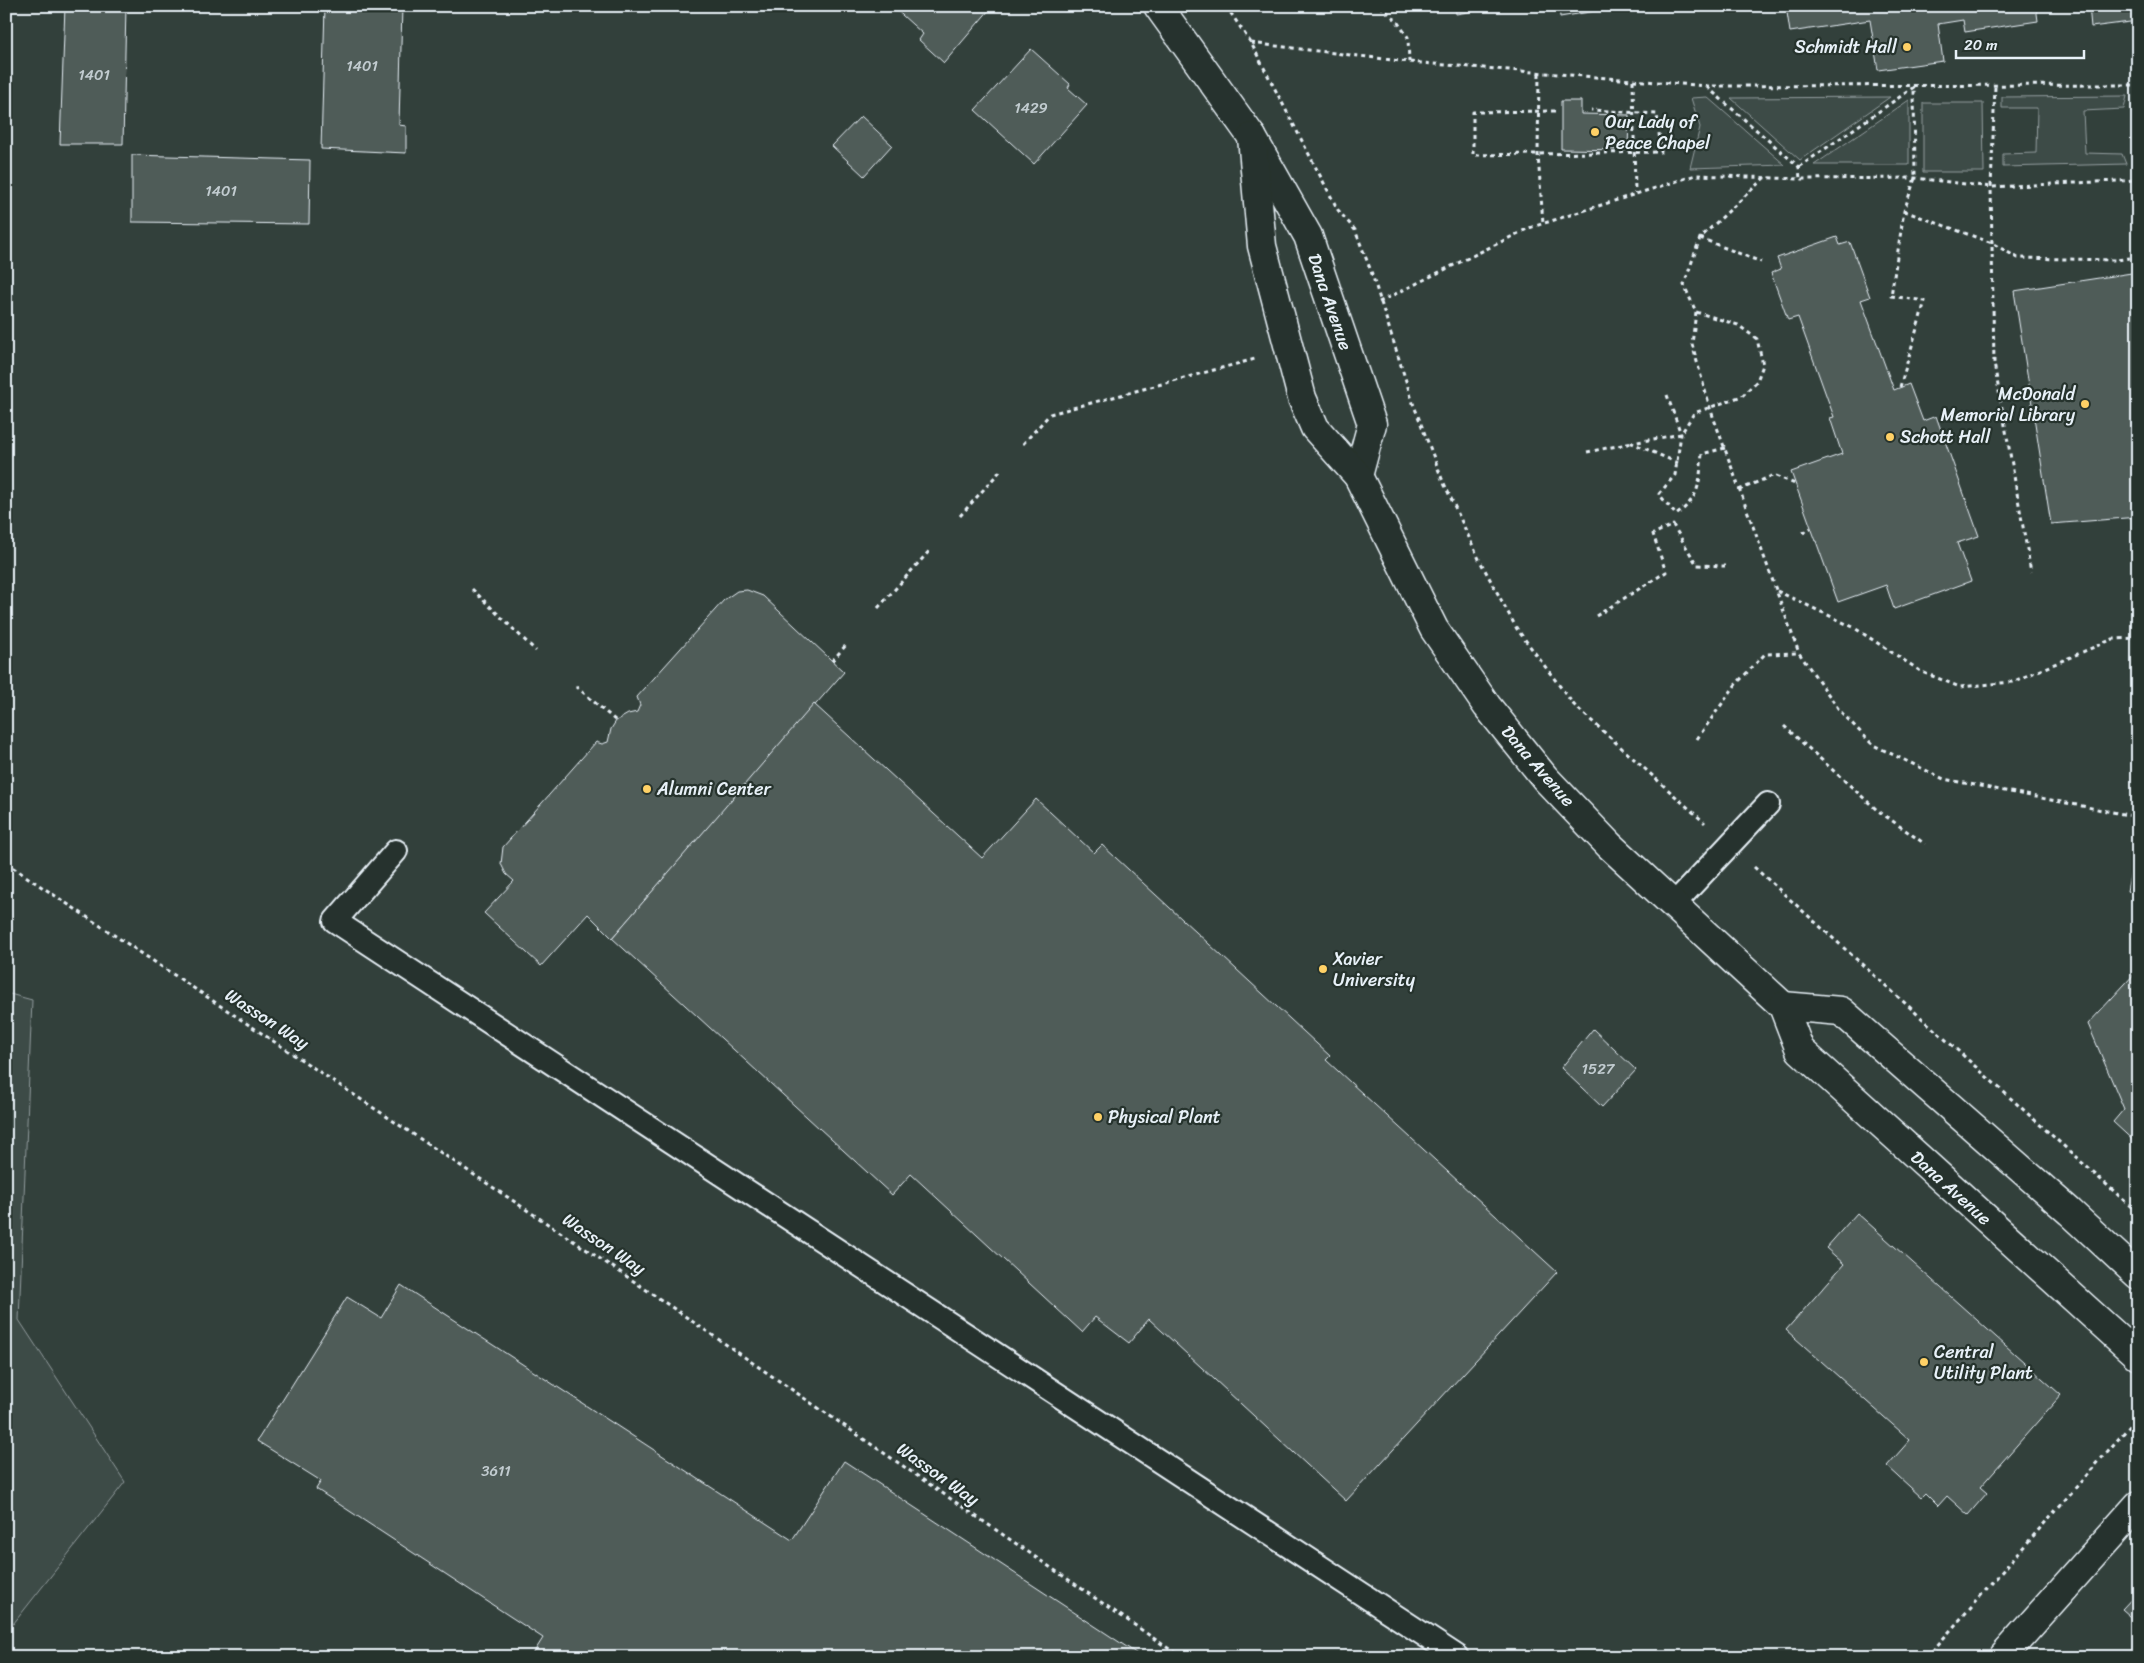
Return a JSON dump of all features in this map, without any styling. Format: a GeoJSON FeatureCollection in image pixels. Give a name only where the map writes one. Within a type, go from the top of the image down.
{"type":"FeatureCollection","features":[{"type":"Feature","properties":{"kind":"street","name":"Dana Avenue"},"geometry":{"type":"LineString","coordinates":[[1158,6],[1252,137],[1308,236],[1372,424],[1358,476]]}},
{"type":"Feature","properties":{"kind":"street","name":"Dana Avenue"},"geometry":{"type":"LineString","coordinates":[[1252,137],[1262,246],[1302,398],[1315,428],[1358,476],[1434,629],[1487,706],[1545,778],[1610,845],[1783,1006],[1800,1050],[2138,1356]]}},
{"type":"Feature","properties":{"kind":"street"},"geometry":{"type":"LineString","coordinates":[[1783,1006],[1841,1011],[2070,1212],[2138,1275]]}},
{"type":"Feature","properties":{"kind":"street"},"geometry":{"type":"LineString","coordinates":[[2002,1657],[2138,1505]]}},
{"type":"Feature","properties":{"kind":"lane"},"geometry":{"type":"LineString","coordinates":[[1674,904],[1768,804]]}},
{"type":"Feature","properties":{"kind":"lane"},"geometry":{"type":"LineString","coordinates":[[396,851],[334,921],[1458,1657]]}},
{"type":"Feature","properties":{"kind":"path"},"geometry":{"type":"LineString","coordinates":[[1226,6],[1250,43],[1338,210],[1355,230],[1371,271],[1379,302],[1413,403],[1442,478],[1479,559],[1517,629],[1574,705],[2138,1213]]}},
{"type":"Feature","properties":{"kind":"path"},"geometry":{"type":"LineString","coordinates":[[1380,6],[1396,20],[1408,37],[1409,62]]}},
{"type":"Feature","properties":{"kind":"path"},"geometry":{"type":"LineString","coordinates":[[1250,43],[1409,62],[1707,86],[1995,87],[2138,85]]}},
{"type":"Feature","properties":{"kind":"path"},"geometry":{"type":"LineString","coordinates":[[1539,73],[1538,155],[1543,223]]}},
{"type":"Feature","properties":{"kind":"path"},"geometry":{"type":"LineString","coordinates":[[1633,80],[1635,193]]}},
{"type":"Feature","properties":{"kind":"path"},"geometry":{"type":"LineString","coordinates":[[1707,86],[1799,167],[1800,179]]}},
{"type":"Feature","properties":{"kind":"path"},"geometry":{"type":"LineString","coordinates":[[1799,167],[1914,86]]}},
{"type":"Feature","properties":{"kind":"path"},"geometry":{"type":"LineString","coordinates":[[1900,387],[1925,301],[1891,296],[1904,211],[1915,178],[1914,86]]}},
{"type":"Feature","properties":{"kind":"path"},"geometry":{"type":"LineString","coordinates":[[1995,87],[1991,187],[1994,363],[2031,572]]}},
{"type":"Feature","properties":{"kind":"path"},"geometry":{"type":"LineString","coordinates":[[1555,112],[1473,112],[1473,155],[1661,152],[1657,114],[1591,110]]}},
{"type":"Feature","properties":{"kind":"path"},"geometry":{"type":"LineString","coordinates":[[1379,302],[1529,228],[1696,175],[1800,179],[1915,178],[1991,187],[2138,180]]}},
{"type":"Feature","properties":{"kind":"path"},"geometry":{"type":"LineString","coordinates":[[1765,178],[1700,238],[1684,285],[1696,312],[1692,344],[1710,408],[1799,653],[1840,711],[1873,745],[1944,779],[2138,817]]}},
{"type":"Feature","properties":{"kind":"path"},"geometry":{"type":"LineString","coordinates":[[1904,211],[1992,243],[2018,258],[2116,260],[2138,257]]}},
{"type":"Feature","properties":{"kind":"path"},"geometry":{"type":"LineString","coordinates":[[1700,238],[1761,262]]}},
{"type":"Feature","properties":{"kind":"path"},"geometry":{"type":"LineString","coordinates":[[1587,452],[1680,434],[1694,413],[1742,396],[1757,381],[1763,365],[1757,339],[1738,325],[1696,312]]}},
{"type":"Feature","properties":{"kind":"path"},"geometry":{"type":"LineString","coordinates":[[1023,444],[1050,414],[1255,359]]}},
{"type":"Feature","properties":{"kind":"path"},"geometry":{"type":"LineString","coordinates":[[1667,394],[1680,434],[1678,464],[1675,474],[1659,494],[1676,515],[1692,503],[1699,485],[1702,454],[1725,447]]}},
{"type":"Feature","properties":{"kind":"path"},"geometry":{"type":"LineString","coordinates":[[1632,443],[1678,464]]}},
{"type":"Feature","properties":{"kind":"path"},"geometry":{"type":"LineString","coordinates":[[960,516],[1001,470]]}},
{"type":"Feature","properties":{"kind":"path"},"geometry":{"type":"LineString","coordinates":[[1740,490],[1774,475],[1795,484]]}},
{"type":"Feature","properties":{"kind":"path"},"geometry":{"type":"LineString","coordinates":[[1596,616],[1666,572],[1653,534],[1673,525],[1697,565],[1725,566]]}},
{"type":"Feature","properties":{"kind":"path"},"geometry":{"type":"LineString","coordinates":[[1803,533],[1811,528]]}},
{"type":"Feature","properties":{"kind":"path"},"geometry":{"type":"LineString","coordinates":[[878,608],[931,549]]}},
{"type":"Feature","properties":{"kind":"path"},"geometry":{"type":"LineString","coordinates":[[472,589],[536,651]]}},
{"type":"Feature","properties":{"kind":"path"},"geometry":{"type":"LineString","coordinates":[[1777,590],[1853,627],[1922,672],[1960,687],[2012,682],[2113,639],[2138,638]]}},
{"type":"Feature","properties":{"kind":"path"},"geometry":{"type":"LineString","coordinates":[[832,661],[847,644]]}},
{"type":"Feature","properties":{"kind":"path"},"geometry":{"type":"LineString","coordinates":[[1697,739],[1736,684],[1766,654],[1799,653]]}},
{"type":"Feature","properties":{"kind":"path"},"geometry":{"type":"LineString","coordinates":[[576,686],[616,722]]}},
{"type":"Feature","properties":{"kind":"path"},"geometry":{"type":"LineString","coordinates":[[1784,726],[1877,810],[1925,844]]}},
{"type":"Feature","properties":{"kind":"path","name":"Wasson Way"},"geometry":{"type":"LineString","coordinates":[[6,863],[635,1282],[1181,1657]]}},
{"type":"Feature","properties":{"kind":"path"},"geometry":{"type":"LineString","coordinates":[[1927,1657],[2136,1419]]}},
{"type":"Feature","properties":{"kind":"shaded area","name":"Xavier University"},"geometry":{"type":"Polygon","coordinates":[[[6,6],[2138,6],[2138,1657],[6,1657],[6,1633],[125,1482],[19,1320],[32,1000],[6,993],[6,6]]]}},
{"type":"Feature","properties":{"kind":"shaded area"},"geometry":{"type":"Polygon","coordinates":[[[2127,96],[2124,109],[2083,111],[2085,153],[2122,154],[2126,164],[2003,167],[2003,154],[2036,153],[2037,108],[2002,108],[2002,97],[2127,96]]]}},
{"type":"Feature","properties":{"kind":"shaded area"},"geometry":{"type":"Polygon","coordinates":[[[1707,97],[1785,165],[1690,168],[1700,127],[1691,98],[1707,97]]]}},
{"type":"Feature","properties":{"kind":"shaded area"},"geometry":{"type":"Polygon","coordinates":[[[1890,97],[1800,160],[1731,98],[1890,97]]]}},
{"type":"Feature","properties":{"kind":"shaded area"},"geometry":{"type":"Polygon","coordinates":[[[1909,100],[1909,165],[1814,165],[1909,100]]]}},
{"type":"Feature","properties":{"kind":"shaded area"},"geometry":{"type":"Polygon","coordinates":[[[1923,103],[1983,103],[1984,172],[1923,172],[1923,103]]]}},
{"type":"Feature","properties":{"kind":"shaded area"},"geometry":{"type":"Polygon","coordinates":[[[6,993],[32,1000],[19,1320],[125,1482],[6,1633],[6,993]]]}},
{"type":"Feature","properties":{"kind":"building"},"geometry":{"type":"Polygon","coordinates":[[[65,6],[126,6],[123,144],[60,144],[65,6]]]}},
{"type":"Feature","properties":{"kind":"building"},"geometry":{"type":"Polygon","coordinates":[[[325,6],[402,6],[399,125],[406,126],[406,153],[321,149],[325,6]]]}},
{"type":"Feature","properties":{"kind":"building"},"geometry":{"type":"Polygon","coordinates":[[[892,6],[987,6],[990,9],[944,63],[919,40],[923,34],[892,6]]]}},
{"type":"Feature","properties":{"kind":"building"},"geometry":{"type":"Polygon","coordinates":[[[1455,6],[1503,6],[1456,14],[1455,6]]]}},
{"type":"Feature","properties":{"kind":"building"},"geometry":{"type":"Polygon","coordinates":[[[1559,6],[1625,6],[1560,17],[1559,6]]]}},
{"type":"Feature","properties":{"kind":"building","name":"Schmidt Hall"},"geometry":{"type":"Polygon","coordinates":[[[1786,6],[2036,6],[2038,21],[1965,32],[1963,20],[1938,24],[1943,61],[1878,70],[1870,20],[1790,32],[1786,6]]]}},
{"type":"Feature","properties":{"kind":"building"},"geometry":{"type":"Polygon","coordinates":[[[2089,6],[2138,6],[2138,21],[2091,27],[2089,6]]]}},
{"type":"Feature","properties":{"kind":"building"},"geometry":{"type":"Polygon","coordinates":[[[1031,49],[1070,84],[1068,88],[1087,105],[1034,164],[975,110],[1031,49]]]}},
{"type":"Feature","properties":{"kind":"building","name":"Our Lady of Peace Chapel"},"geometry":{"type":"Polygon","coordinates":[[[1561,101],[1581,101],[1581,114],[1629,115],[1628,150],[1561,149],[1561,101]]]}},
{"type":"Feature","properties":{"kind":"building"},"geometry":{"type":"Polygon","coordinates":[[[861,116],[892,145],[864,176],[832,146],[861,116]]]}},
{"type":"Feature","properties":{"kind":"building"},"geometry":{"type":"Polygon","coordinates":[[[132,155],[310,160],[309,224],[132,222],[132,155]]]}},
{"type":"Feature","properties":{"kind":"building","name":"Schott Hall"},"geometry":{"type":"Polygon","coordinates":[[[1837,237],[1840,245],[1850,242],[1870,297],[1861,300],[1894,390],[1909,384],[1923,421],[1936,416],[1979,536],[1957,543],[1971,581],[1894,609],[1886,585],[1838,602],[1791,472],[1842,454],[1830,418],[1834,417],[1798,317],[1788,320],[1771,273],[1781,269],[1777,258],[1837,237]]]}},
{"type":"Feature","properties":{"kind":"building","name":"McDonald Memorial Library"},"geometry":{"type":"Polygon","coordinates":[[[2138,272],[2138,517],[2051,524],[2014,291],[2138,272]]]}},
{"type":"Feature","properties":{"kind":"building","name":"Alumni Center"},"geometry":{"type":"Polygon","coordinates":[[[747,590],[763,596],[844,672],[612,938],[588,914],[541,966],[484,913],[514,881],[506,874],[501,864],[503,847],[596,742],[602,744],[608,742],[611,729],[616,721],[628,714],[637,712],[640,705],[637,697],[724,600],[737,591],[747,590]]]}},
{"type":"Feature","properties":{"kind":"building","name":"Physical Plant"},"geometry":{"type":"Polygon","coordinates":[[[814,704],[982,858],[1036,799],[1094,853],[1102,845],[1330,1056],[1326,1060],[1557,1272],[1346,1501],[1149,1319],[1129,1343],[1095,1317],[1082,1332],[911,1174],[892,1195],[612,938],[814,704]]]}},
{"type":"Feature","properties":{"kind":"building"},"geometry":{"type":"Polygon","coordinates":[[[2138,835],[2138,893],[2127,891],[2138,835]]]}},
{"type":"Feature","properties":{"kind":"building"},"geometry":{"type":"Polygon","coordinates":[[[2138,965],[2138,1145],[2113,1122],[2124,1109],[2088,1024],[2137,971],[2138,965]]]}},
{"type":"Feature","properties":{"kind":"building"},"geometry":{"type":"Polygon","coordinates":[[[1593,1029],[1636,1070],[1602,1107],[1561,1068],[1593,1029]]]}},
{"type":"Feature","properties":{"kind":"building","name":"Central Utility Plant"},"geometry":{"type":"Polygon","coordinates":[[[1857,1213],[2061,1395],[1980,1487],[1987,1493],[1968,1515],[1947,1496],[1938,1506],[1925,1493],[1921,1497],[1887,1466],[1910,1440],[1786,1330],[1844,1264],[1826,1248],[1857,1213]]]}},
{"type":"Feature","properties":{"kind":"building"},"geometry":{"type":"Polygon","coordinates":[[[401,1285],[792,1540],[844,1461],[1142,1657],[531,1657],[543,1638],[316,1489],[321,1481],[257,1441],[347,1297],[381,1318],[401,1285]]]}},
{"type":"Feature","properties":{"kind":"building"},"geometry":{"type":"Polygon","coordinates":[[[2138,1592],[2138,1623],[2122,1609],[2138,1592]]]}},
{"type":"Feature","properties":{"kind":"place","name":"Schmidt Hall"},"geometry":{"type":"Point","coordinates":[1907,47]}},
{"type":"Feature","properties":{"kind":"place","name":"Our Lady of Peace Chapel"},"geometry":{"type":"Point","coordinates":[1595,132]}},
{"type":"Feature","properties":{"kind":"place","name":"McDonald Memorial Library"},"geometry":{"type":"Point","coordinates":[2085,404]}},
{"type":"Feature","properties":{"kind":"place","name":"Schott Hall"},"geometry":{"type":"Point","coordinates":[1890,437]}},
{"type":"Feature","properties":{"kind":"place","name":"Alumni Center"},"geometry":{"type":"Point","coordinates":[647,789]}},
{"type":"Feature","properties":{"kind":"place","name":"Xavier University"},"geometry":{"type":"Point","coordinates":[1323,969]}},
{"type":"Feature","properties":{"kind":"place","name":"Physical Plant"},"geometry":{"type":"Point","coordinates":[1098,1117]}},
{"type":"Feature","properties":{"kind":"place","name":"Central Utility Plant"},"geometry":{"type":"Point","coordinates":[1924,1362]}}]}
